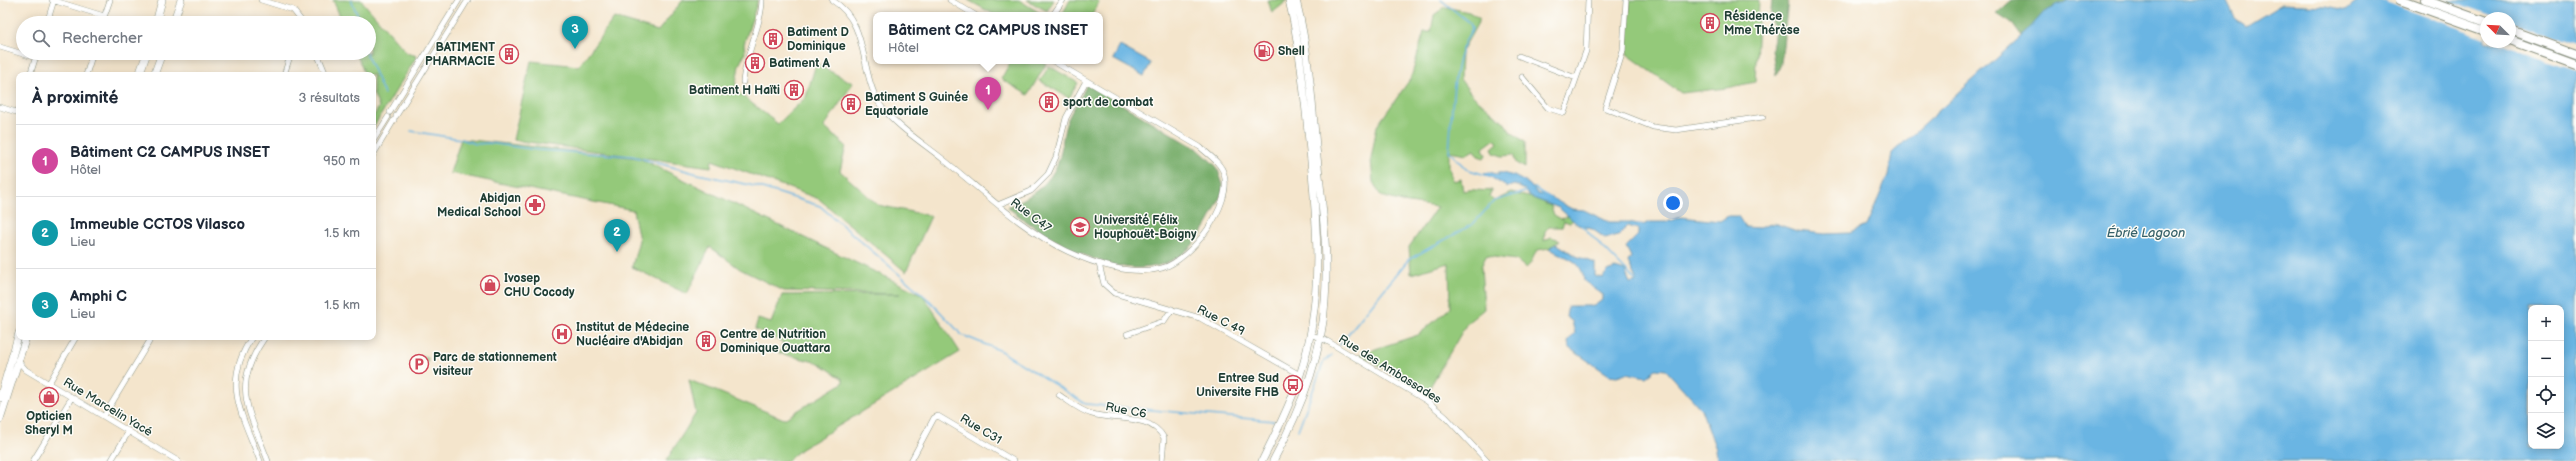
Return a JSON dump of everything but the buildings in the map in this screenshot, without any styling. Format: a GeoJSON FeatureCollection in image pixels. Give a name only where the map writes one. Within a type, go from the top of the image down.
{"type":"FeatureCollection","features":[{"type":"Feature","properties":{"kind":"highway"},"geometry":{"type":"LineString","coordinates":[[2400,0],[2480,29]]}},
{"type":"Feature","properties":{"kind":"highway"},"geometry":{"type":"LineString","coordinates":[[2425,0],[2480,20]]}},
{"type":"Feature","properties":{"kind":"highway"},"geometry":{"type":"LineString","coordinates":[[2516,32],[2576,54]]}},
{"type":"Feature","properties":{"kind":"highway"},"geometry":{"type":"LineString","coordinates":[[2516,42],[2576,64]]}},
{"type":"Feature","properties":{"kind":"main road"},"geometry":{"type":"LineString","coordinates":[[158,16],[162,0]]}},
{"type":"Feature","properties":{"kind":"main road"},"geometry":{"type":"LineString","coordinates":[[174,16],[180,0]]}},
{"type":"Feature","properties":{"kind":"main road"},"geometry":{"type":"LineString","coordinates":[[1262,461],[1286,411],[1300,375],[1310,334],[1315,301],[1315,211],[1301,64],[1289,0]]}},
{"type":"Feature","properties":{"kind":"main road"},"geometry":{"type":"LineString","coordinates":[[1272,461],[1300,403],[1320,338],[1326,288],[1323,218],[1311,91],[1296,0]]}},
{"type":"Feature","properties":{"kind":"main road"},"geometry":{"type":"LineString","coordinates":[[140,72],[144,60]]}},
{"type":"Feature","properties":{"kind":"main road"},"geometry":{"type":"LineString","coordinates":[[155,72],[159,60]]}},
{"type":"Feature","properties":{"kind":"main road"},"geometry":{"type":"LineString","coordinates":[[0,419],[18,340]]}},
{"type":"Feature","properties":{"kind":"main road"},"geometry":{"type":"LineString","coordinates":[[14,359],[24,340]]}},
{"type":"Feature","properties":{"kind":"main road"},"geometry":{"type":"LineString","coordinates":[[0,398],[12,367]]}},
{"type":"Feature","properties":{"kind":"street"},"geometry":{"type":"LineString","coordinates":[[49,16],[53,0],[104,16],[110,0]]}},
{"type":"Feature","properties":{"kind":"street"},"geometry":{"type":"LineString","coordinates":[[261,0],[293,10],[297,16]]}},
{"type":"Feature","properties":{"kind":"street"},"geometry":{"type":"LineString","coordinates":[[376,136],[459,0]]}},
{"type":"Feature","properties":{"kind":"street"},"geometry":{"type":"LineString","coordinates":[[376,150],[468,0]]}},
{"type":"Feature","properties":{"kind":"street"},"geometry":{"type":"LineString","coordinates":[[743,82],[744,65],[751,48],[762,0]]}},
{"type":"Feature","properties":{"kind":"street","name":"Rue C47"},"geometry":{"type":"LineString","coordinates":[[832,0],[847,13],[857,29],[872,87],[886,112],[1000,204],[1052,243],[1099,264],[1125,269],[1149,270],[1163,268],[1189,253],[1198,242],[1220,205],[1226,185],[1220,166],[1200,147],[1058,64]]}},
{"type":"Feature","properties":{"kind":"street"},"geometry":{"type":"LineString","coordinates":[[952,0],[970,12]]}},
{"type":"Feature","properties":{"kind":"street"},"geometry":{"type":"LineString","coordinates":[[1056,12],[1063,0]]}},
{"type":"Feature","properties":{"kind":"street"},"geometry":{"type":"LineString","coordinates":[[1522,77],[1548,108],[1561,114],[1565,111],[1587,44],[1588,0]]}},
{"type":"Feature","properties":{"kind":"street"},"geometry":{"type":"LineString","coordinates":[[1626,0],[1623,51],[1605,108],[1654,127],[1676,130],[1763,118]]}},
{"type":"Feature","properties":{"kind":"street"},"geometry":{"type":"LineString","coordinates":[[0,47],[16,51]]}},
{"type":"Feature","properties":{"kind":"street"},"geometry":{"type":"LineString","coordinates":[[1519,56],[1576,78]]}},
{"type":"Feature","properties":{"kind":"street"},"geometry":{"type":"LineString","coordinates":[[31,72],[36,60]]}},
{"type":"Feature","properties":{"kind":"street"},"geometry":{"type":"LineString","coordinates":[[87,72],[91,60]]}},
{"type":"Feature","properties":{"kind":"street"},"geometry":{"type":"LineString","coordinates":[[285,72],[289,60]]}},
{"type":"Feature","properties":{"kind":"street"},"geometry":{"type":"LineString","coordinates":[[320,60],[325,72]]}},
{"type":"Feature","properties":{"kind":"street"},"geometry":{"type":"LineString","coordinates":[[1000,204],[1030,191],[1048,174],[1056,157],[1066,118],[1086,81]]}},
{"type":"Feature","properties":{"kind":"street"},"geometry":{"type":"LineString","coordinates":[[402,94],[408,97]]}},
{"type":"Feature","properties":{"kind":"street"},"geometry":{"type":"LineString","coordinates":[[0,107],[16,110]]}},
{"type":"Feature","properties":{"kind":"street"},"geometry":{"type":"LineString","coordinates":[[388,117],[394,120]]}},
{"type":"Feature","properties":{"kind":"street","name":"Rue C 49"},"geometry":{"type":"LineString","coordinates":[[1099,264],[1101,277],[1109,290],[1123,296],[1200,318],[1300,375]]}},
{"type":"Feature","properties":{"kind":"street"},"geometry":{"type":"LineString","coordinates":[[1127,334],[1164,321],[1172,309]]}},
{"type":"Feature","properties":{"kind":"street","name":"Rue des Ambassades"},"geometry":{"type":"LineString","coordinates":[[1310,334],[1320,338],[1427,401],[1452,422],[1487,461]]}},
{"type":"Feature","properties":{"kind":"street"},"geometry":{"type":"LineString","coordinates":[[49,383],[74,340]]}},
{"type":"Feature","properties":{"kind":"street"},"geometry":{"type":"LineString","coordinates":[[250,340],[240,357],[235,384],[242,415],[260,461]]}},
{"type":"Feature","properties":{"kind":"street"},"geometry":{"type":"LineString","coordinates":[[263,340],[249,362],[245,384],[248,408],[268,461]]}},
{"type":"Feature","properties":{"kind":"street"},"geometry":{"type":"LineString","coordinates":[[104,416],[149,342]]}},
{"type":"Feature","properties":{"kind":"street","name":"Rue Marcelin Yacé"},"geometry":{"type":"LineString","coordinates":[[14,359],[26,370],[178,461]]}},
{"type":"Feature","properties":{"kind":"street","name":"Rue Marcelin Yacé"},"geometry":{"type":"LineString","coordinates":[[12,367],[26,370]]}},
{"type":"Feature","properties":{"kind":"street","name":"Rue C6"},"geometry":{"type":"LineString","coordinates":[[1059,395],[1094,414],[1141,421],[1153,426],[1164,438],[1162,461]]}},
{"type":"Feature","properties":{"kind":"street"},"geometry":{"type":"LineString","coordinates":[[33,461],[72,397]]}},
{"type":"Feature","properties":{"kind":"street","name":"Rue C31"},"geometry":{"type":"LineString","coordinates":[[910,461],[937,416],[1014,461]]}},
{"type":"Feature","properties":{"kind":"street"},"geometry":{"type":"LineString","coordinates":[[111,461],[129,431]]}},
{"type":"Feature","properties":{"kind":"green space"},"geometry":{"type":"Polygon","coordinates":[[[333,0],[361,0],[375,16],[340,16],[333,0]]]}},
{"type":"Feature","properties":{"kind":"green space"},"geometry":{"type":"Polygon","coordinates":[[[683,0],[758,0],[744,44],[745,53],[739,65],[735,90],[778,124],[806,97],[816,64],[853,83],[824,127],[846,146],[840,171],[878,205],[931,216],[906,272],[819,199],[712,160],[711,167],[513,140],[531,61],[579,66],[614,18],[658,31],[683,0]]]}},
{"type":"Feature","properties":{"kind":"green space"},"geometry":{"type":"Polygon","coordinates":[[[968,0],[1019,0],[1038,12],[990,12],[968,0]]]}},
{"type":"Feature","properties":{"kind":"green space"},"geometry":{"type":"Polygon","coordinates":[[[1027,0],[1054,0],[1047,11],[1027,0]]]}},
{"type":"Feature","properties":{"kind":"green space"},"geometry":{"type":"Polygon","coordinates":[[[1070,0],[1096,0],[1099,2],[1094,12],[1064,12],[1070,0]]]}},
{"type":"Feature","properties":{"kind":"green space"},"geometry":{"type":"Polygon","coordinates":[[[1268,0],[1288,0],[1272,13],[1268,0]]]}},
{"type":"Feature","properties":{"kind":"green space"},"geometry":{"type":"Polygon","coordinates":[[[1630,0],[1759,0],[1755,82],[1727,88],[1681,93],[1627,54],[1630,0]]]}},
{"type":"Feature","properties":{"kind":"green space"},"geometry":{"type":"Polygon","coordinates":[[[1772,0],[1788,0],[1781,64],[1776,75],[1772,49],[1775,29],[1770,20],[1772,0]]]}},
{"type":"Feature","properties":{"kind":"green space"},"geometry":{"type":"Polygon","coordinates":[[[2012,0],[2069,0],[2021,36],[2011,22],[1997,13],[2012,0]]]}},
{"type":"Feature","properties":{"kind":"green space"},"geometry":{"type":"Polygon","coordinates":[[[1445,7],[1469,12],[1480,19],[1461,53],[1460,79],[1472,95],[1503,121],[1511,132],[1525,142],[1525,168],[1516,163],[1513,155],[1502,156],[1494,153],[1492,148],[1498,143],[1495,139],[1483,148],[1486,155],[1484,158],[1478,156],[1474,150],[1467,154],[1449,151],[1449,167],[1453,181],[1461,179],[1463,191],[1492,190],[1489,196],[1494,201],[1511,193],[1541,200],[1545,204],[1551,206],[1554,215],[1561,219],[1568,216],[1573,220],[1570,223],[1564,221],[1562,227],[1549,227],[1545,231],[1544,241],[1551,237],[1560,240],[1549,248],[1538,250],[1526,268],[1516,260],[1486,256],[1481,267],[1484,309],[1467,323],[1426,394],[1360,354],[1418,335],[1450,308],[1449,263],[1411,274],[1409,247],[1437,207],[1402,202],[1381,196],[1373,182],[1371,159],[1377,126],[1411,78],[1424,32],[1431,32],[1434,15],[1445,7]]]}},
{"type":"Feature","properties":{"kind":"green space"},"geometry":{"type":"Polygon","coordinates":[[[376,17],[407,53],[417,56],[376,123],[376,112],[379,107],[376,100],[376,72],[364,72],[359,60],[376,60],[376,17]]]}},
{"type":"Feature","properties":{"kind":"green space"},"geometry":{"type":"Polygon","coordinates":[[[1009,64],[1046,64],[1028,95],[1001,79],[1009,64]]]}},
{"type":"Feature","properties":{"kind":"green space"},"geometry":{"type":"Polygon","coordinates":[[[1049,66],[1078,83],[1069,98],[1040,81],[1049,66]]]}},
{"type":"Feature","properties":{"kind":"green space"},"geometry":{"type":"Polygon","coordinates":[[[1087,84],[1199,150],[1217,167],[1223,185],[1222,193],[1207,225],[1191,247],[1164,264],[1141,268],[1117,266],[1093,258],[1069,248],[1007,207],[1032,194],[1040,188],[1052,174],[1057,166],[1060,156],[1066,123],[1087,84]]]}},
{"type":"Feature","properties":{"kind":"green space"},"geometry":{"type":"Polygon","coordinates":[[[461,139],[639,158],[923,295],[960,352],[801,449],[787,461],[666,461],[696,413],[689,380],[784,419],[843,383],[843,379],[819,363],[779,353],[783,342],[755,329],[758,319],[771,323],[782,295],[900,294],[784,291],[740,269],[710,247],[687,294],[632,267],[639,240],[633,210],[450,173],[461,139]]]}},
{"type":"Feature","properties":{"kind":"green space"},"geometry":{"type":"Polygon","coordinates":[[[420,356],[428,358],[427,364],[414,371],[410,363],[420,356]]]}},
{"type":"Feature","properties":{"kind":"water","name":"Ébrié Lagoon"},"geometry":{"type":"Polygon","coordinates":[[[2069,0],[2226,0],[2235,18],[2246,26],[2282,4],[2327,6],[2346,10],[2358,0],[2576,0],[2576,461],[1717,461],[1716,449],[1701,409],[1666,370],[1656,369],[1646,377],[1626,373],[1617,376],[1609,375],[1569,348],[1568,341],[1575,333],[1572,321],[1566,317],[1568,306],[1594,306],[1602,300],[1602,294],[1584,281],[1583,273],[1576,263],[1549,248],[1557,244],[1576,256],[1595,263],[1595,276],[1602,278],[1608,271],[1615,268],[1625,271],[1630,283],[1637,281],[1628,262],[1631,257],[1626,247],[1638,235],[1638,229],[1628,226],[1619,235],[1605,238],[1592,229],[1578,225],[1559,208],[1530,197],[1525,190],[1515,185],[1507,187],[1484,173],[1490,172],[1499,175],[1498,172],[1514,176],[1529,184],[1538,194],[1546,195],[1572,209],[1584,210],[1609,222],[1629,222],[1643,225],[1649,222],[1667,222],[1680,217],[1720,221],[1728,216],[1738,216],[1745,227],[1759,228],[1774,223],[1797,231],[1825,234],[1850,233],[1866,226],[1888,176],[1892,153],[2027,31],[2044,12],[2069,0]]]}},
{"type":"Feature","properties":{"kind":"water"},"geometry":{"type":"Polygon","coordinates":[[[1120,46],[1151,63],[1144,76],[1113,59],[1120,46]]]}},
{"type":"Feature","properties":{"kind":"pier"},"geometry":{"type":"Polygon","coordinates":[[[2380,0],[2448,0],[2481,12],[2480,12],[2480,36],[2380,0]]]}},
{"type":"Feature","properties":{"kind":"pier"},"geometry":{"type":"Polygon","coordinates":[[[2516,24],[2576,46],[2576,70],[2515,48],[2516,48],[2516,24]]]}},
{"type":"Feature","properties":{"kind":"waterway"},"geometry":{"type":"LineString","coordinates":[[351,0],[358,16]]}},
{"type":"Feature","properties":{"kind":"waterway"},"geometry":{"type":"LineString","coordinates":[[1441,0],[1470,23],[1472,29],[1465,42],[1456,72],[1449,151],[1466,169],[1489,176]]}},
{"type":"Feature","properties":{"kind":"waterway"},"geometry":{"type":"LineString","coordinates":[[369,60],[374,72]]}},
{"type":"Feature","properties":{"kind":"waterway"},"geometry":{"type":"LineString","coordinates":[[376,76],[384,94]]}},
{"type":"Feature","properties":{"kind":"waterway"},"geometry":{"type":"LineString","coordinates":[[411,131],[461,139],[476,144],[489,143],[538,150],[632,156],[698,174],[759,187],[820,206],[930,301],[962,335],[999,350],[1086,404],[1274,421]]}},
{"type":"Feature","properties":{"kind":"waterway"},"geometry":{"type":"LineString","coordinates":[[1534,188],[1563,206]]}},
{"type":"Feature","properties":{"kind":"waterway"},"geometry":{"type":"LineString","coordinates":[[1339,345],[1408,260],[1473,224],[1494,201],[1528,191]]}},
{"type":"Feature","properties":{"kind":"waterway"},"geometry":{"type":"LineString","coordinates":[[1581,225],[1634,279],[1638,281]]}},
{"type":"Feature","properties":{"kind":"waterway"},"geometry":{"type":"LineString","coordinates":[[1298,430],[1324,361],[1332,355]]}},
{"type":"Feature","properties":{"kind":"place","name":"Résidence Mme Thérèse"},"geometry":{"type":"Point","coordinates":[1710,23]}},
{"type":"Feature","properties":{"kind":"place","name":"Batiment D Dominique"},"geometry":{"type":"Point","coordinates":[773,39]}},
{"type":"Feature","properties":{"kind":"place","name":"Amphi C"},"geometry":{"type":"Point","coordinates":[575,49]}},
{"type":"Feature","properties":{"kind":"place","name":"Shell"},"geometry":{"type":"Point","coordinates":[1264,51]}},
{"type":"Feature","properties":{"kind":"place","name":"BATIMENT PHARMACIE"},"geometry":{"type":"Point","coordinates":[509,54]}},
{"type":"Feature","properties":{"kind":"place","name":"Batiment A"},"geometry":{"type":"Point","coordinates":[755,63]}},
{"type":"Feature","properties":{"kind":"place","name":"Batiment H Haïti"},"geometry":{"type":"Point","coordinates":[794,90]}},
{"type":"Feature","properties":{"kind":"place","name":"sport de combat"},"geometry":{"type":"Point","coordinates":[1049,102]}},
{"type":"Feature","properties":{"kind":"place","name":"Batiment S Guinée Equatoriale"},"geometry":{"type":"Point","coordinates":[851,104]}},
{"type":"Feature","properties":{"kind":"place","name":"Bâtiment C2 CAMPUS INSET"},"geometry":{"type":"Point","coordinates":[988,110]}},
{"type":"Feature","properties":{"kind":"place","name":"Abidjan Medical School"},"geometry":{"type":"Point","coordinates":[535,205]}},
{"type":"Feature","properties":{"kind":"place","name":"Université Félix Houphouët-Boigny"},"geometry":{"type":"Point","coordinates":[1080,227]}},
{"type":"Feature","properties":{"kind":"place","name":"Immeuble CCTOS Vilasco"},"geometry":{"type":"Point","coordinates":[617,252]}},
{"type":"Feature","properties":{"kind":"place","name":"Ivosep CHU Cocody"},"geometry":{"type":"Point","coordinates":[490,285]}},
{"type":"Feature","properties":{"kind":"place","name":"Institut de Médecine Nucléaire d'Abidjan"},"geometry":{"type":"Point","coordinates":[562,334]}},
{"type":"Feature","properties":{"kind":"place","name":"Centre de Nutrition Dominique Ouattara"},"geometry":{"type":"Point","coordinates":[706,341]}},
{"type":"Feature","properties":{"kind":"place","name":"Parc de stationnement visiteur"},"geometry":{"type":"Point","coordinates":[419,364]}},
{"type":"Feature","properties":{"kind":"place","name":"Entree Sud Universite FHB"},"geometry":{"type":"Point","coordinates":[1293,385]}},
{"type":"Feature","properties":{"kind":"place","name":"Opticien Sheryl M"},"geometry":{"type":"Point","coordinates":[49,397]}}]}
